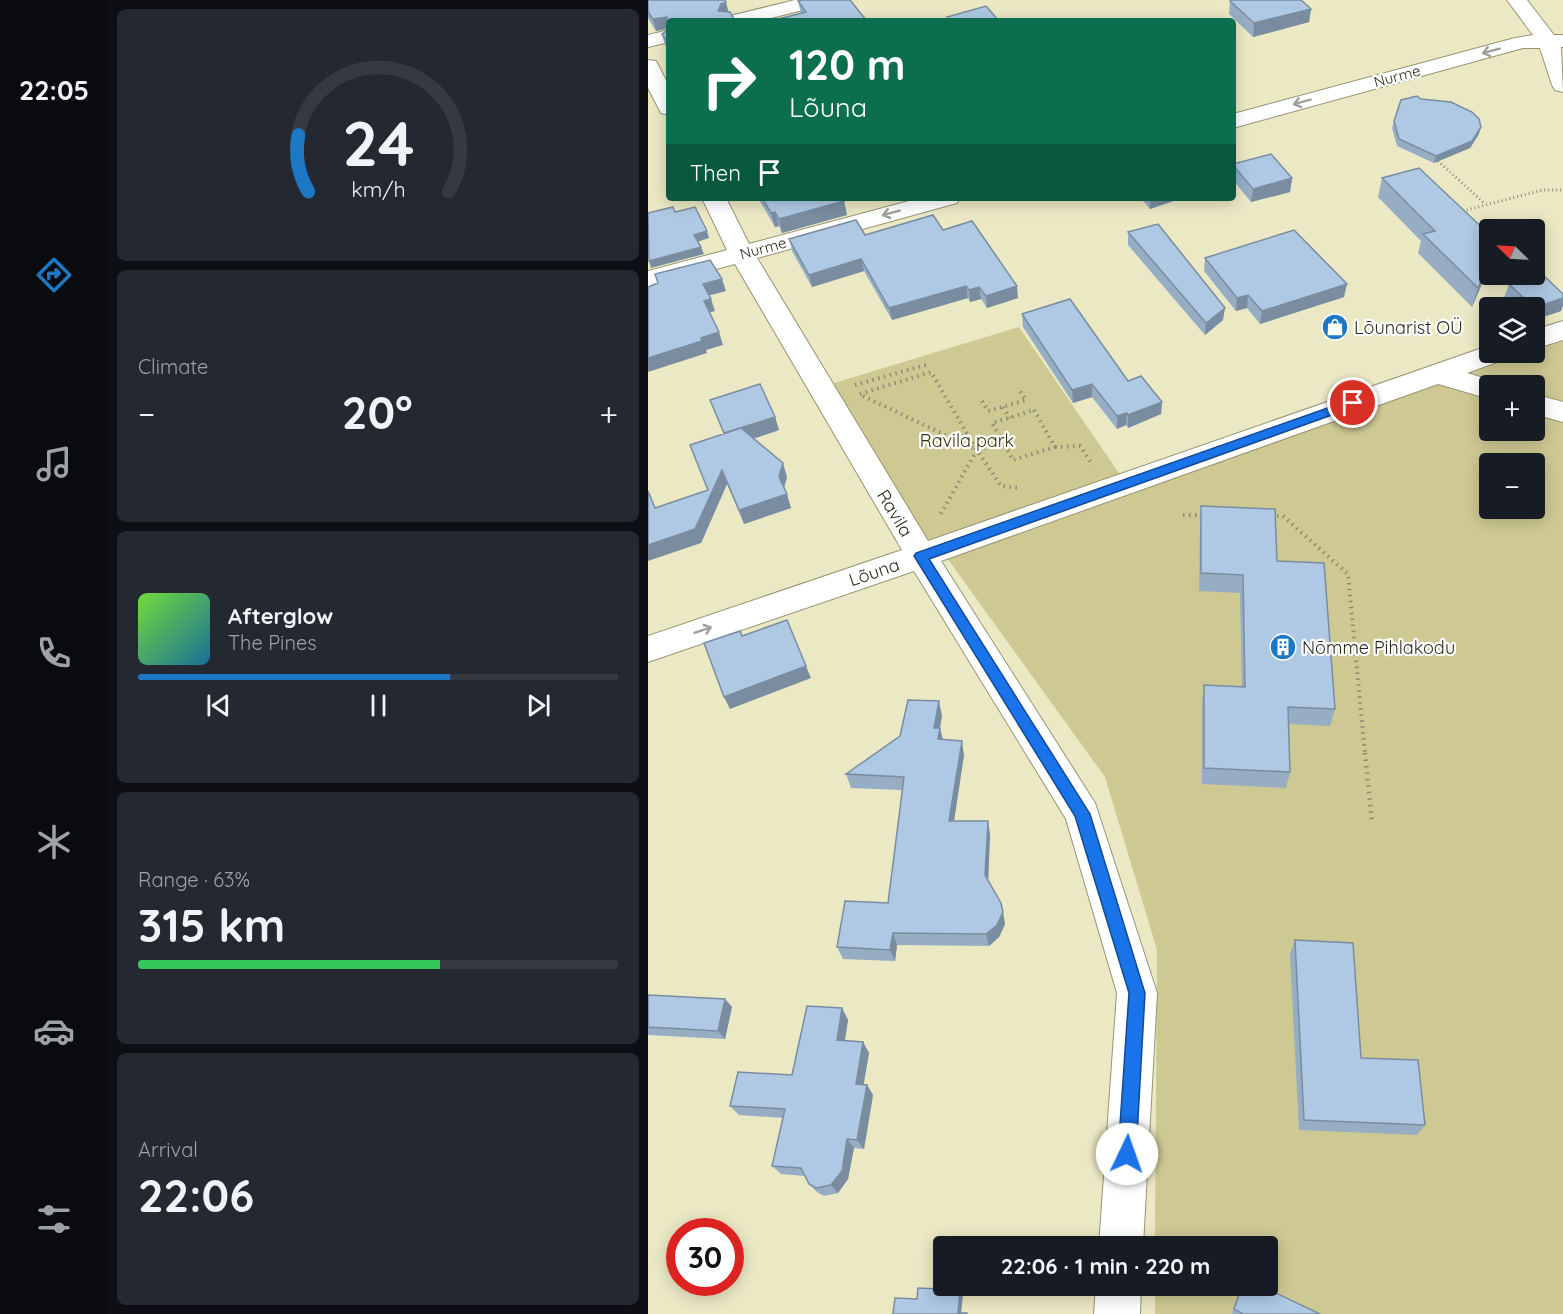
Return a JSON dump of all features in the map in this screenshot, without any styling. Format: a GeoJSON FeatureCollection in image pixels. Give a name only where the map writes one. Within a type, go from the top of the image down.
{"type":"FeatureCollection","features":[{"type":"Feature","properties":{"kind":"street"},"geometry":{"type":"LineString","coordinates":[[745,18],[820,0]]}},
{"type":"Feature","properties":{"kind":"street"},"geometry":{"type":"LineString","coordinates":[[1517,0],[1556,41],[1563,85]]}},
{"type":"Feature","properties":{"kind":"street"},"geometry":{"type":"LineString","coordinates":[[648,41],[666,37]]}},
{"type":"Feature","properties":{"kind":"street","name":"Nurme"},"geometry":{"type":"LineString","coordinates":[[1236,120],[1522,42],[1556,41]]}},
{"type":"Feature","properties":{"kind":"street"},"geometry":{"type":"LineString","coordinates":[[648,66],[666,102]]}},
{"type":"Feature","properties":{"kind":"street","name":"Ravila"},"geometry":{"type":"LineString","coordinates":[[716,201],[742,254],[835,389],[919,553],[1082,814],[1137,993],[1122,1236]]}},
{"type":"Feature","properties":{"kind":"street","name":"Nurme"},"geometry":{"type":"LineString","coordinates":[[648,279],[937,201]]}},
{"type":"Feature","properties":{"kind":"street"},"geometry":{"type":"LineString","coordinates":[[1545,336],[1563,330]]}},
{"type":"Feature","properties":{"kind":"street","name":"Lõuna"},"geometry":{"type":"LineString","coordinates":[[648,649],[1479,359]]}},
{"type":"Feature","properties":{"kind":"street"},"geometry":{"type":"LineString","coordinates":[[1438,374],[1479,387]]}},
{"type":"Feature","properties":{"kind":"street"},"geometry":{"type":"LineString","coordinates":[[1545,407],[1563,412]]}},
{"type":"Feature","properties":{"kind":"street"},"geometry":{"type":"LineString","coordinates":[[1117,1314],[1118,1296]]}},
{"type":"Feature","properties":{"kind":"path"},"geometry":{"type":"LineString","coordinates":[[1438,161],[1486,204]]}},
{"type":"Feature","properties":{"kind":"path"},"geometry":{"type":"LineString","coordinates":[[1454,213],[1543,190],[1563,190]]}},
{"type":"Feature","properties":{"kind":"path"},"geometry":{"type":"LineString","coordinates":[[835,389],[929,364]]}},
{"type":"Feature","properties":{"kind":"path"},"geometry":{"type":"LineString","coordinates":[[859,394],[931,372],[1001,486],[1022,488]]}},
{"type":"Feature","properties":{"kind":"path"},"geometry":{"type":"LineString","coordinates":[[835,389],[859,394],[977,450]]}},
{"type":"Feature","properties":{"kind":"path"},"geometry":{"type":"LineString","coordinates":[[982,401],[988,411],[1026,400],[1020,391]]}},
{"type":"Feature","properties":{"kind":"path"},"geometry":{"type":"LineString","coordinates":[[1003,407],[1010,417]]}},
{"type":"Feature","properties":{"kind":"path"},"geometry":{"type":"LineString","coordinates":[[1055,447],[1034,410],[992,423],[1012,460],[1055,447],[1080,446],[1107,489]]}},
{"type":"Feature","properties":{"kind":"path"},"geometry":{"type":"LineString","coordinates":[[919,553],[977,450],[1002,442]]}},
{"type":"Feature","properties":{"kind":"path"},"geometry":{"type":"LineString","coordinates":[[1183,515],[1205,515]]}},
{"type":"Feature","properties":{"kind":"path"},"geometry":{"type":"LineString","coordinates":[[1261,516],[1283,516],[1348,574],[1372,822]]}},
{"type":"Feature","properties":{"kind":"green space","name":"Ravila park"},"geometry":{"type":"Polygon","coordinates":[[[1019,327],[1125,482],[921,556],[821,387],[1019,327]]]}},
{"type":"Feature","properties":{"kind":"green space"},"geometry":{"type":"Polygon","coordinates":[[[1563,332],[1563,1314],[1155,1314],[1155,1296],[1278,1296],[1278,1236],[1155,1236],[1157,950],[1105,777],[947,558],[1480,363],[1545,363],[1545,338],[1563,332]]]}},
{"type":"Feature","properties":{"kind":"building"},"geometry":{"type":"Polygon","coordinates":[[[648,0],[725,0],[726,2],[721,4],[718,11],[730,12],[733,18],[667,17],[653,19],[648,12],[648,0]]]}},
{"type":"Feature","properties":{"kind":"building"},"geometry":{"type":"Polygon","coordinates":[[[850,0],[865,18],[782,18],[806,12],[798,1],[850,0]]]}},
{"type":"Feature","properties":{"kind":"building"},"geometry":{"type":"Polygon","coordinates":[[[1301,0],[1311,9],[1254,23],[1230,1],[1301,0]]]}},
{"type":"Feature","properties":{"kind":"building"},"geometry":{"type":"Polygon","coordinates":[[[986,6],[996,18],[948,18],[986,6]]]}},
{"type":"Feature","properties":{"kind":"building"},"geometry":{"type":"Polygon","coordinates":[[[1417,96],[1421,99],[1451,102],[1472,112],[1479,119],[1481,127],[1472,141],[1436,156],[1399,139],[1394,121],[1401,100],[1417,96]]]}},
{"type":"Feature","properties":{"kind":"building"},"geometry":{"type":"Polygon","coordinates":[[[1271,154],[1292,178],[1253,189],[1236,169],[1236,163],[1271,154]]]}},
{"type":"Feature","properties":{"kind":"building"},"geometry":{"type":"Polygon","coordinates":[[[1419,168],[1479,225],[1478,288],[1423,234],[1435,231],[1382,178],[1419,168]]]}},
{"type":"Feature","properties":{"kind":"building"},"geometry":{"type":"Polygon","coordinates":[[[764,201],[844,201],[779,219],[775,212],[771,213],[764,201]]]}},
{"type":"Feature","properties":{"kind":"building"},"geometry":{"type":"Polygon","coordinates":[[[673,207],[675,212],[695,207],[707,231],[694,235],[701,247],[649,261],[648,213],[673,207]]]}},
{"type":"Feature","properties":{"kind":"building"},"geometry":{"type":"Polygon","coordinates":[[[933,215],[943,230],[972,221],[1017,286],[986,296],[979,287],[969,290],[966,286],[889,308],[861,259],[809,275],[789,239],[856,220],[865,235],[933,215]]]}},
{"type":"Feature","properties":{"kind":"building"},"geometry":{"type":"Polygon","coordinates":[[[1158,224],[1225,308],[1206,323],[1128,232],[1158,224]]]}},
{"type":"Feature","properties":{"kind":"building"},"geometry":{"type":"Polygon","coordinates":[[[1294,230],[1347,284],[1262,311],[1248,295],[1237,298],[1205,258],[1294,230]]]}},
{"type":"Feature","properties":{"kind":"building"},"geometry":{"type":"Polygon","coordinates":[[[710,260],[722,279],[703,284],[711,299],[704,301],[719,332],[701,338],[702,341],[648,358],[648,287],[658,283],[655,274],[710,260]]]}},
{"type":"Feature","properties":{"kind":"building"},"geometry":{"type":"Polygon","coordinates":[[[1545,277],[1563,294],[1563,298],[1545,304],[1545,297],[1523,297],[1510,285],[1545,285],[1545,277]]]}},
{"type":"Feature","properties":{"kind":"building"},"geometry":{"type":"Polygon","coordinates":[[[1070,299],[1128,381],[1141,376],[1162,402],[1128,415],[1127,413],[1117,416],[1092,384],[1072,390],[1022,314],[1070,299]]]}},
{"type":"Feature","properties":{"kind":"building"},"geometry":{"type":"Polygon","coordinates":[[[760,384],[775,417],[724,433],[710,400],[760,384]]]}},
{"type":"Feature","properties":{"kind":"building"},"geometry":{"type":"Polygon","coordinates":[[[741,428],[783,463],[779,477],[787,494],[739,510],[722,470],[695,529],[648,545],[648,491],[655,508],[708,490],[690,445],[741,428]]]}},
{"type":"Feature","properties":{"kind":"building","name":"Nõmme Pihlakodu"},"geometry":{"type":"Polygon","coordinates":[[[1201,506],[1275,509],[1277,561],[1324,563],[1335,709],[1288,707],[1290,772],[1204,768],[1204,685],[1245,687],[1243,575],[1201,573],[1201,506]]]}},
{"type":"Feature","properties":{"kind":"building"},"geometry":{"type":"Polygon","coordinates":[[[787,620],[806,666],[724,697],[704,643],[740,631],[742,636],[787,620]]]}},
{"type":"Feature","properties":{"kind":"building"},"geometry":{"type":"Polygon","coordinates":[[[908,700],[939,701],[934,728],[940,728],[938,739],[962,741],[949,821],[988,821],[985,875],[1001,903],[1003,912],[997,925],[986,934],[893,933],[890,950],[837,947],[845,901],[888,903],[904,777],[846,774],[900,736],[908,700]]]}},
{"type":"Feature","properties":{"kind":"building"},"geometry":{"type":"Polygon","coordinates":[[[1295,940],[1353,943],[1361,1058],[1418,1060],[1425,1125],[1304,1120],[1295,940]]]}},
{"type":"Feature","properties":{"kind":"building"},"geometry":{"type":"Polygon","coordinates":[[[648,995],[725,999],[718,1031],[648,1027],[648,995]]]}},
{"type":"Feature","properties":{"kind":"building"},"geometry":{"type":"Polygon","coordinates":[[[807,1006],[842,1008],[837,1040],[863,1042],[856,1084],[867,1085],[857,1140],[847,1139],[842,1171],[831,1185],[816,1188],[809,1184],[801,1168],[772,1166],[785,1109],[730,1106],[738,1072],[792,1075],[807,1006]]]}},
{"type":"Feature","properties":{"kind":"building"},"geometry":{"type":"Polygon","coordinates":[[[918,1288],[933,1289],[933,1296],[959,1296],[958,1313],[967,1314],[893,1314],[895,1298],[917,1299],[918,1288]]]}},
{"type":"Feature","properties":{"kind":"building"},"geometry":{"type":"Polygon","coordinates":[[[1278,1294],[1320,1314],[1243,1314],[1234,1309],[1239,1296],[1278,1296],[1278,1294]]]}},
{"type":"Feature","properties":{"kind":"place","name":"Lõunarist OÜ"},"geometry":{"type":"Point","coordinates":[1335,327]}},
{"type":"Feature","properties":{"kind":"place","name":"Nõmme Pihlakodu"},"geometry":{"type":"Point","coordinates":[1283,647]}},
{"type":"Feature","properties":{"kind":"route"},"geometry":{"type":"LineString","coordinates":[[1127,1154],[1137,993],[1082,814],[921,556],[1353,403]]}}]}
